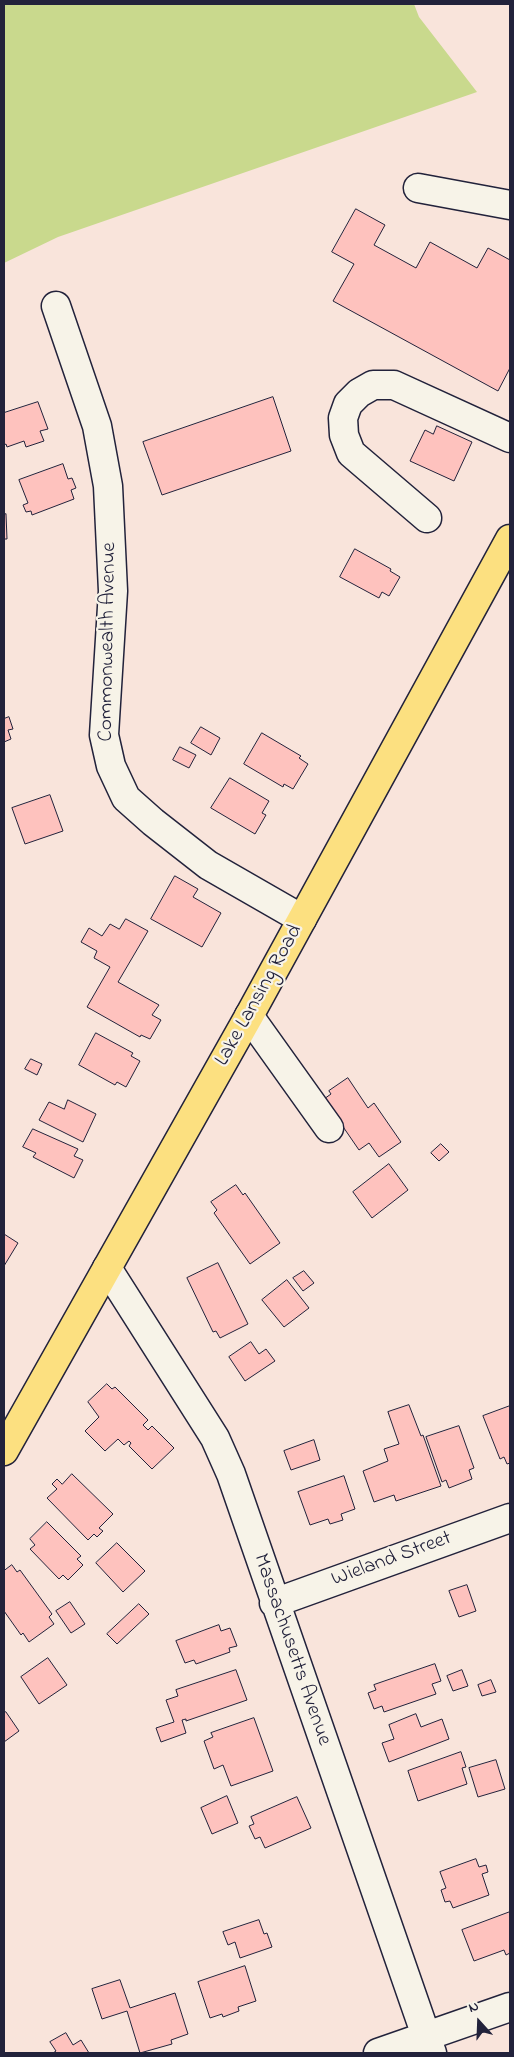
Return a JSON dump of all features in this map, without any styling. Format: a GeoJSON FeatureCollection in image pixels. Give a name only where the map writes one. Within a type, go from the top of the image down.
{"type":"FeatureCollection","features":[{"type":"Feature","properties":{"kind":"main road","name":"Lake Lansing Road"},"geometry":{"type":"LineString","coordinates":[[4,1451],[249,1016],[510,538]]}},
{"type":"Feature","properties":{"kind":"street"},"geometry":{"type":"LineString","coordinates":[[418,188],[510,205]]}},
{"type":"Feature","properties":{"kind":"street","name":"Commonwealth Avenue"},"geometry":{"type":"LineString","coordinates":[[56,306],[97,426],[108,486],[113,591],[104,735],[111,766],[126,798],[153,822],[208,864],[302,919]]}},
{"type":"Feature","properties":{"kind":"street"},"geometry":{"type":"LineString","coordinates":[[427,518],[351,453],[344,435],[343,418],[348,404],[359,393],[373,385],[394,385],[510,438]]}},
{"type":"Feature","properties":{"kind":"street"},"geometry":{"type":"LineString","coordinates":[[249,1016],[329,1128]]}},
{"type":"Feature","properties":{"kind":"street","name":"Massachusetts Avenue"},"geometry":{"type":"LineString","coordinates":[[107,1268],[215,1438],[230,1474],[429,2045]]}},
{"type":"Feature","properties":{"kind":"street","name":"Wieland Street"},"geometry":{"type":"LineString","coordinates":[[274,1603],[510,1518]]}},
{"type":"Feature","properties":{"kind":"street"},"geometry":{"type":"LineString","coordinates":[[378,2053],[429,2045],[510,2007]]}},
{"type":"Feature","properties":{"kind":"green space"},"geometry":{"type":"Polygon","coordinates":[[[4,4],[414,4],[419,17],[477,92],[58,237],[4,263],[4,4]]]}},
{"type":"Feature","properties":{"kind":"building"},"geometry":{"type":"Polygon","coordinates":[[[356,209],[385,225],[374,245],[416,268],[430,242],[477,268],[488,248],[510,260],[510,368],[498,391],[333,301],[354,264],[332,252],[356,209]]]}},
{"type":"Feature","properties":{"kind":"building"},"geometry":{"type":"Polygon","coordinates":[[[273,397],[291,451],[162,495],[143,442],[273,397]]]}},
{"type":"Feature","properties":{"kind":"building"},"geometry":{"type":"Polygon","coordinates":[[[38,402],[48,429],[40,431],[44,441],[26,447],[24,441],[7,447],[6,444],[4,445],[4,413],[38,402]]]}},
{"type":"Feature","properties":{"kind":"building"},"geometry":{"type":"Polygon","coordinates":[[[437,426],[472,442],[454,481],[410,461],[425,430],[433,434],[437,426]]]}},
{"type":"Feature","properties":{"kind":"building"},"geometry":{"type":"Polygon","coordinates":[[[63,464],[68,479],[72,478],[76,488],[71,490],[74,499],[32,515],[31,511],[26,512],[23,505],[28,503],[19,480],[63,464]]]}},
{"type":"Feature","properties":{"kind":"building"},"geometry":{"type":"Polygon","coordinates":[[[6,514],[7,539],[4,539],[4,515],[6,514]]]}},
{"type":"Feature","properties":{"kind":"building"},"geometry":{"type":"Polygon","coordinates":[[[355,549],[391,569],[390,571],[400,577],[389,596],[382,592],[379,598],[340,577],[355,549]]]}},
{"type":"Feature","properties":{"kind":"building"},"geometry":{"type":"Polygon","coordinates":[[[9,717],[13,729],[8,730],[11,739],[4,742],[4,719],[9,717]]]}},
{"type":"Feature","properties":{"kind":"building"},"geometry":{"type":"Polygon","coordinates":[[[201,727],[220,738],[211,755],[191,743],[201,727]]]}},
{"type":"Feature","properties":{"kind":"building"},"geometry":{"type":"Polygon","coordinates":[[[262,733],[301,756],[299,758],[308,764],[293,789],[284,784],[283,787],[244,764],[262,733]]]}},
{"type":"Feature","properties":{"kind":"building"},"geometry":{"type":"Polygon","coordinates":[[[180,747],[196,755],[189,768],[173,760],[180,747]]]}},
{"type":"Feature","properties":{"kind":"building"},"geometry":{"type":"Polygon","coordinates":[[[230,778],[269,801],[262,813],[266,815],[255,834],[211,808],[230,778]]]}},
{"type":"Feature","properties":{"kind":"building"},"geometry":{"type":"Polygon","coordinates":[[[50,795],[63,831],[25,844],[12,808],[50,795]]]}},
{"type":"Feature","properties":{"kind":"building"},"geometry":{"type":"Polygon","coordinates":[[[175,876],[198,889],[193,897],[221,913],[202,947],[151,919],[175,876]]]}},
{"type":"Feature","properties":{"kind":"building"},"geometry":{"type":"Polygon","coordinates":[[[126,919],[148,931],[118,982],[159,1005],[152,1015],[161,1020],[150,1039],[141,1035],[140,1037],[87,1007],[110,967],[94,958],[97,951],[81,942],[89,928],[102,936],[110,924],[119,929],[126,919]]]}},
{"type":"Feature","properties":{"kind":"building"},"geometry":{"type":"Polygon","coordinates":[[[96,1033],[133,1053],[131,1056],[140,1061],[126,1087],[117,1082],[115,1085],[79,1065],[96,1033]]]}},
{"type":"Feature","properties":{"kind":"building"},"geometry":{"type":"Polygon","coordinates":[[[31,1059],[42,1064],[37,1075],[25,1069],[31,1059]]]}},
{"type":"Feature","properties":{"kind":"building"},"geometry":{"type":"Polygon","coordinates":[[[348,1078],[368,1108],[374,1103],[401,1142],[379,1157],[369,1143],[359,1150],[324,1099],[331,1094],[329,1091],[348,1078]]]}},
{"type":"Feature","properties":{"kind":"building"},"geometry":{"type":"Polygon","coordinates":[[[68,1100],[96,1114],[83,1142],[39,1120],[49,1102],[64,1109],[68,1100]]]}},
{"type":"Feature","properties":{"kind":"building"},"geometry":{"type":"Polygon","coordinates":[[[33,1129],[78,1149],[74,1156],[83,1160],[74,1178],[33,1157],[36,1153],[23,1147],[33,1129]]]}},
{"type":"Feature","properties":{"kind":"building"},"geometry":{"type":"Polygon","coordinates":[[[441,1144],[449,1152],[439,1161],[431,1153],[441,1144]]]}},
{"type":"Feature","properties":{"kind":"building"},"geometry":{"type":"Polygon","coordinates":[[[389,1164],[408,1190],[372,1218],[353,1192],[389,1164]]]}},
{"type":"Feature","properties":{"kind":"building"},"geometry":{"type":"Polygon","coordinates":[[[236,1185],[243,1195],[245,1193],[280,1243],[250,1264],[214,1213],[217,1210],[211,1202],[236,1185]]]}},
{"type":"Feature","properties":{"kind":"building"},"geometry":{"type":"Polygon","coordinates":[[[4,1234],[18,1243],[4,1266],[4,1234]]]}},
{"type":"Feature","properties":{"kind":"building"},"geometry":{"type":"Polygon","coordinates":[[[218,1263],[248,1324],[220,1338],[216,1331],[213,1332],[187,1278],[218,1263]]]}},
{"type":"Feature","properties":{"kind":"building"},"geometry":{"type":"Polygon","coordinates":[[[304,1271],[314,1283],[303,1291],[293,1278],[304,1271]]]}},
{"type":"Feature","properties":{"kind":"building"},"geometry":{"type":"Polygon","coordinates":[[[287,1280],[309,1308],[284,1327],[262,1300],[287,1280]]]}},
{"type":"Feature","properties":{"kind":"building"},"geometry":{"type":"Polygon","coordinates":[[[251,1342],[259,1354],[266,1349],[275,1361],[245,1381],[229,1357],[251,1342]]]}},
{"type":"Feature","properties":{"kind":"building"},"geometry":{"type":"Polygon","coordinates":[[[107,1384],[112,1389],[115,1387],[148,1420],[143,1425],[148,1430],[152,1426],[174,1448],[152,1469],[129,1446],[131,1443],[129,1441],[124,1445],[118,1439],[105,1451],[85,1431],[99,1417],[88,1402],[107,1384]]]}},
{"type":"Feature","properties":{"kind":"building"},"geometry":{"type":"Polygon","coordinates":[[[409,1405],[421,1436],[423,1435],[441,1486],[396,1501],[394,1495],[374,1502],[363,1471],[388,1461],[384,1449],[399,1444],[388,1412],[409,1405]]]}},
{"type":"Feature","properties":{"kind":"building"},"geometry":{"type":"Polygon","coordinates":[[[510,1406],[510,1463],[507,1464],[504,1457],[500,1459],[483,1416],[510,1406]]]}},
{"type":"Feature","properties":{"kind":"building"},"geometry":{"type":"Polygon","coordinates":[[[459,1426],[474,1468],[469,1470],[472,1479],[449,1488],[446,1480],[442,1482],[426,1437],[459,1426]]]}},
{"type":"Feature","properties":{"kind":"building"},"geometry":{"type":"Polygon","coordinates":[[[314,1440],[320,1460],[291,1470],[284,1451],[314,1440]]]}},
{"type":"Feature","properties":{"kind":"building"},"geometry":{"type":"Polygon","coordinates":[[[72,1474],[113,1514],[99,1528],[103,1531],[97,1537],[94,1534],[88,1540],[47,1498],[57,1489],[52,1484],[57,1479],[62,1484],[72,1474]]]}},
{"type":"Feature","properties":{"kind":"building"},"geometry":{"type":"Polygon","coordinates":[[[344,1476],[355,1509],[341,1514],[343,1520],[330,1524],[328,1519],[310,1525],[298,1492],[344,1476]]]}},
{"type":"Feature","properties":{"kind":"building"},"geometry":{"type":"Polygon","coordinates":[[[47,1522],[81,1556],[77,1559],[83,1565],[68,1580],[63,1575],[59,1579],[30,1549],[35,1545],[30,1539],[47,1522]]]}},
{"type":"Feature","properties":{"kind":"building"},"geometry":{"type":"Polygon","coordinates":[[[117,1543],[145,1571],[123,1592],[96,1563],[117,1543]]]}},
{"type":"Feature","properties":{"kind":"building"},"geometry":{"type":"Polygon","coordinates":[[[12,1565],[17,1572],[20,1570],[52,1614],[49,1617],[54,1624],[29,1642],[23,1633],[21,1635],[4,1611],[4,1571],[12,1565]]]}},
{"type":"Feature","properties":{"kind":"building"},"geometry":{"type":"Polygon","coordinates":[[[467,1585],[476,1611],[459,1617],[449,1591],[467,1585]]]}},
{"type":"Feature","properties":{"kind":"building"},"geometry":{"type":"Polygon","coordinates":[[[70,1602],[85,1624],[71,1633],[56,1611],[70,1602]]]}},
{"type":"Feature","properties":{"kind":"building"},"geometry":{"type":"Polygon","coordinates":[[[139,1604],[149,1614],[117,1644],[107,1634],[139,1604]]]}},
{"type":"Feature","properties":{"kind":"building"},"geometry":{"type":"Polygon","coordinates":[[[219,1625],[221,1631],[230,1628],[237,1646],[229,1648],[230,1652],[196,1664],[194,1660],[185,1663],[176,1641],[219,1625]]]}},
{"type":"Feature","properties":{"kind":"building"},"geometry":{"type":"Polygon","coordinates":[[[48,1658],[67,1685],[39,1704],[21,1677],[48,1658]]]}},
{"type":"Feature","properties":{"kind":"building"},"geometry":{"type":"Polygon","coordinates":[[[435,1664],[441,1681],[432,1684],[436,1694],[384,1712],[382,1706],[374,1709],[368,1693],[376,1690],[374,1685],[435,1664]]]}},
{"type":"Feature","properties":{"kind":"building"},"geometry":{"type":"Polygon","coordinates":[[[236,1670],[247,1700],[186,1721],[186,1719],[182,1720],[186,1733],[161,1742],[156,1728],[174,1722],[166,1700],[178,1696],[176,1690],[236,1670]]]}},
{"type":"Feature","properties":{"kind":"building"},"geometry":{"type":"Polygon","coordinates":[[[462,1670],[468,1686],[453,1691],[447,1676],[462,1670]]]}},
{"type":"Feature","properties":{"kind":"building"},"geometry":{"type":"Polygon","coordinates":[[[491,1680],[496,1692],[482,1696],[478,1685],[491,1680]]]}},
{"type":"Feature","properties":{"kind":"building"},"geometry":{"type":"Polygon","coordinates":[[[6,1712],[19,1731],[4,1742],[4,1713],[6,1712]]]}},
{"type":"Feature","properties":{"kind":"building"},"geometry":{"type":"Polygon","coordinates":[[[416,1714],[421,1727],[442,1719],[449,1739],[389,1762],[382,1743],[394,1739],[389,1725],[416,1714]]]}},
{"type":"Feature","properties":{"kind":"building"},"geometry":{"type":"Polygon","coordinates":[[[254,1718],[273,1771],[231,1786],[223,1765],[214,1769],[204,1741],[213,1737],[211,1733],[254,1718]]]}},
{"type":"Feature","properties":{"kind":"building"},"geometry":{"type":"Polygon","coordinates":[[[461,1752],[466,1767],[462,1768],[467,1784],[418,1801],[408,1771],[461,1752]]]}},
{"type":"Feature","properties":{"kind":"building"},"geometry":{"type":"Polygon","coordinates":[[[496,1760],[505,1789],[478,1797],[469,1768],[496,1760]]]}},
{"type":"Feature","properties":{"kind":"building"},"geometry":{"type":"Polygon","coordinates":[[[227,1796],[238,1823],[212,1834],[201,1808],[227,1796]]]}},
{"type":"Feature","properties":{"kind":"building"},"geometry":{"type":"Polygon","coordinates":[[[297,1797],[311,1828],[265,1848],[260,1837],[255,1839],[249,1826],[254,1824],[251,1817],[297,1797]]]}},
{"type":"Feature","properties":{"kind":"building"},"geometry":{"type":"Polygon","coordinates":[[[476,1859],[479,1867],[486,1865],[488,1872],[482,1874],[489,1895],[453,1908],[450,1901],[445,1902],[441,1890],[446,1888],[440,1872],[476,1859]]]}},
{"type":"Feature","properties":{"kind":"building"},"geometry":{"type":"Polygon","coordinates":[[[510,1912],[510,1953],[506,1955],[504,1950],[474,1961],[462,1930],[510,1912]]]}},
{"type":"Feature","properties":{"kind":"building"},"geometry":{"type":"Polygon","coordinates":[[[259,1920],[264,1934],[267,1933],[272,1947],[240,1958],[235,1942],[228,1945],[223,1932],[259,1920]]]}},
{"type":"Feature","properties":{"kind":"building"},"geometry":{"type":"Polygon","coordinates":[[[245,1966],[256,2001],[238,2007],[239,2011],[223,2017],[222,2014],[210,2018],[198,1982],[245,1966]]]}},
{"type":"Feature","properties":{"kind":"building"},"geometry":{"type":"Polygon","coordinates":[[[120,1980],[130,2008],[175,1993],[188,2034],[171,2040],[172,2044],[140,2053],[127,2011],[102,2019],[92,1989],[120,1980]]]}},
{"type":"Feature","properties":{"kind":"building"},"geometry":{"type":"Polygon","coordinates":[[[66,2033],[73,2045],[81,2040],[89,2053],[53,2053],[56,2051],[50,2042],[66,2033]]]}}]}
